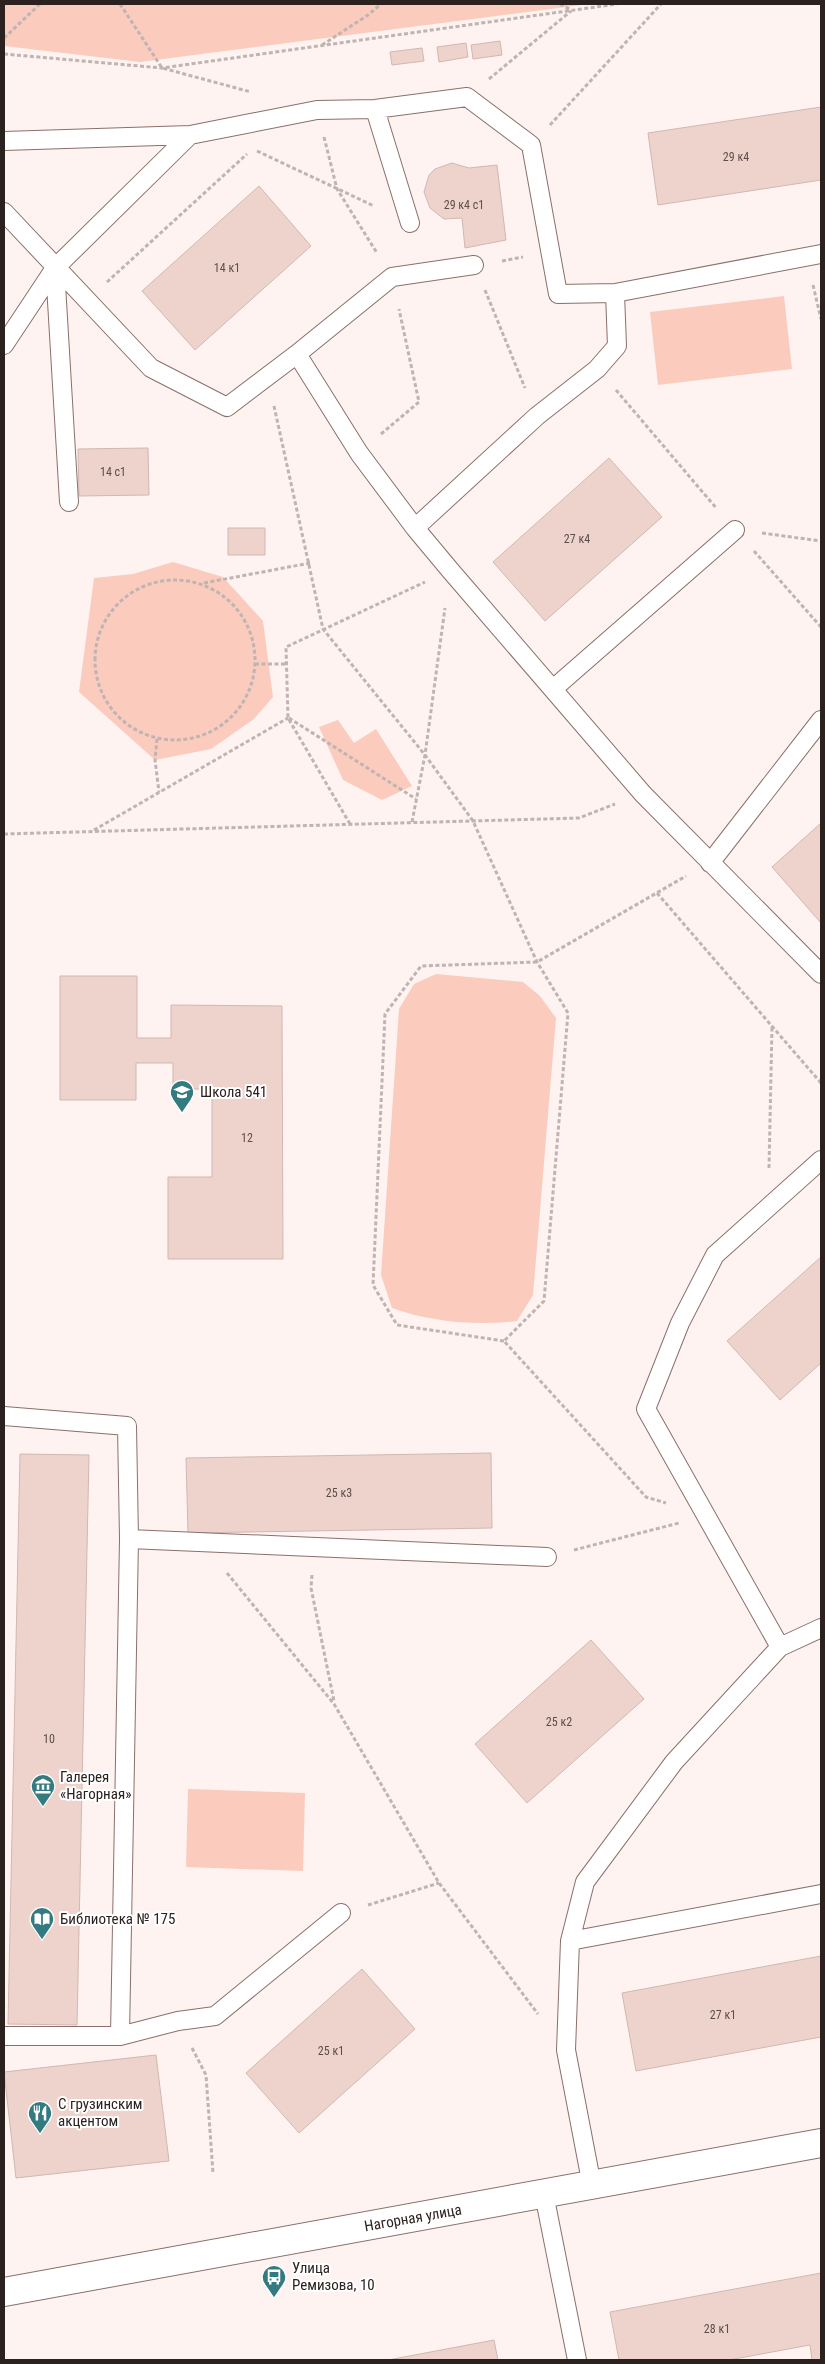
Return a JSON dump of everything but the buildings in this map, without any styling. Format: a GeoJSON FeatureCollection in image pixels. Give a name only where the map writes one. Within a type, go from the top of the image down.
{"type":"FeatureCollection","features":[{"type":"Feature","properties":{"kind":"street","name":"Нагорная улица"},"geometry":{"type":"LineString","coordinates":[[4,2292],[821,2143]]}},
{"type":"Feature","properties":{"kind":"lane"},"geometry":{"type":"LineString","coordinates":[[4,141],[190,135],[317,110],[374,109],[467,97],[531,145],[558,294],[615,293],[814,256]]}},
{"type":"Feature","properties":{"kind":"lane"},"geometry":{"type":"LineString","coordinates":[[374,109],[410,223]]}},
{"type":"Feature","properties":{"kind":"lane"},"geometry":{"type":"LineString","coordinates":[[4,345],[55,268],[190,135]]}},
{"type":"Feature","properties":{"kind":"lane"},"geometry":{"type":"LineString","coordinates":[[4,212],[151,368],[226,407],[297,354],[392,277],[474,265]]}},
{"type":"Feature","properties":{"kind":"lane"},"geometry":{"type":"LineString","coordinates":[[55,268],[69,502]]}},
{"type":"Feature","properties":{"kind":"lane"},"geometry":{"type":"LineString","coordinates":[[414,528],[537,416],[597,369],[617,346],[615,293]]}},
{"type":"Feature","properties":{"kind":"lane"},"geometry":{"type":"LineString","coordinates":[[297,354],[359,453],[414,528],[644,794],[821,974]]}},
{"type":"Feature","properties":{"kind":"lane"},"geometry":{"type":"LineString","coordinates":[[553,689],[735,530]]}},
{"type":"Feature","properties":{"kind":"lane"},"geometry":{"type":"LineString","coordinates":[[710,862],[821,720]]}},
{"type":"Feature","properties":{"kind":"lane"},"geometry":{"type":"LineString","coordinates":[[780,1647],[708,1516],[646,1409],[680,1323],[715,1255],[821,1160]]}},
{"type":"Feature","properties":{"kind":"lane"},"geometry":{"type":"LineString","coordinates":[[4,1416],[127,1426],[129,1539],[120,2036]]}},
{"type":"Feature","properties":{"kind":"lane"},"geometry":{"type":"LineString","coordinates":[[129,1539],[547,1557]]}},
{"type":"Feature","properties":{"kind":"lane"},"geometry":{"type":"LineString","coordinates":[[592,2186],[566,2050],[570,1941],[585,1882],[674,1762],[780,1647],[821,1628]]}},
{"type":"Feature","properties":{"kind":"lane"},"geometry":{"type":"LineString","coordinates":[[570,1941],[821,1894]]}},
{"type":"Feature","properties":{"kind":"lane"},"geometry":{"type":"LineString","coordinates":[[4,2036],[120,2036],[178,2022],[215,2016],[341,1913]]}},
{"type":"Feature","properties":{"kind":"lane"},"geometry":{"type":"LineString","coordinates":[[544,2194],[577,2360]]}},
{"type":"Feature","properties":{"kind":"path"},"geometry":{"type":"LineString","coordinates":[[4,38],[40,4]]}},
{"type":"Feature","properties":{"kind":"path"},"geometry":{"type":"LineString","coordinates":[[120,4],[162,68]]}},
{"type":"Feature","properties":{"kind":"path"},"geometry":{"type":"LineString","coordinates":[[320,46],[368,15],[381,4]]}},
{"type":"Feature","properties":{"kind":"path"},"geometry":{"type":"LineString","coordinates":[[560,4],[572,11]]}},
{"type":"Feature","properties":{"kind":"path"},"geometry":{"type":"LineString","coordinates":[[162,68],[617,4]]}},
{"type":"Feature","properties":{"kind":"path"},"geometry":{"type":"LineString","coordinates":[[531,145],[661,4]]}},
{"type":"Feature","properties":{"kind":"path"},"geometry":{"type":"LineString","coordinates":[[467,97],[572,11]]}},
{"type":"Feature","properties":{"kind":"path"},"geometry":{"type":"LineString","coordinates":[[4,54],[162,68],[253,93]]}},
{"type":"Feature","properties":{"kind":"path"},"geometry":{"type":"LineString","coordinates":[[86,301],[253,149],[410,223]]}},
{"type":"Feature","properties":{"kind":"path"},"geometry":{"type":"LineString","coordinates":[[537,416],[474,265],[550,253]]}},
{"type":"Feature","properties":{"kind":"path"},"geometry":{"type":"LineString","coordinates":[[814,256],[821,319]]}},
{"type":"Feature","properties":{"kind":"path"},"geometry":{"type":"LineString","coordinates":[[597,369],[821,627]]}},
{"type":"Feature","properties":{"kind":"path"},"geometry":{"type":"LineString","coordinates":[[267,377],[310,563],[323,629],[425,755],[473,821],[537,962],[568,1013],[544,1301],[504,1341]]}},
{"type":"Feature","properties":{"kind":"path"},"geometry":{"type":"LineString","coordinates":[[735,530],[821,541]]}},
{"type":"Feature","properties":{"kind":"path"},"geometry":{"type":"LineString","coordinates":[[203,584],[310,563]]}},
{"type":"Feature","properties":{"kind":"path"},"geometry":{"type":"LineString","coordinates":[[350,824],[288,718],[286,647],[450,570]]}},
{"type":"Feature","properties":{"kind":"path"},"geometry":{"type":"LineString","coordinates":[[412,822],[425,755],[450,570]]}},
{"type":"Feature","properties":{"kind":"path"},"geometry":{"type":"LineString","coordinates":[[177,578],[203,584],[226,597],[244,618],[254,642],[255,664],[248,695],[232,717],[210,733],[184,740],[157,739],[132,729],[112,711],[100,688],[94,662],[97,636],[109,612],[127,594],[151,582],[177,578]]}},
{"type":"Feature","properties":{"kind":"path"},"geometry":{"type":"LineString","coordinates":[[255,664],[286,664]]}},
{"type":"Feature","properties":{"kind":"path"},"geometry":{"type":"LineString","coordinates":[[288,718],[417,799]]}},
{"type":"Feature","properties":{"kind":"path"},"geometry":{"type":"LineString","coordinates":[[94,830],[288,718]]}},
{"type":"Feature","properties":{"kind":"path"},"geometry":{"type":"LineString","coordinates":[[157,739],[155,760],[158,792]]}},
{"type":"Feature","properties":{"kind":"path"},"geometry":{"type":"LineString","coordinates":[[4,834],[579,818],[644,794]]}},
{"type":"Feature","properties":{"kind":"path"},"geometry":{"type":"LineString","coordinates":[[708,1516],[646,1497],[504,1341],[397,1325],[373,1285],[385,1014],[421,966],[537,962],[710,862]]}},
{"type":"Feature","properties":{"kind":"path"},"geometry":{"type":"LineString","coordinates":[[657,893],[821,1083]]}},
{"type":"Feature","properties":{"kind":"path"},"geometry":{"type":"LineString","coordinates":[[767,1208],[772,1027]]}},
{"type":"Feature","properties":{"kind":"path"},"geometry":{"type":"LineString","coordinates":[[547,1557],[708,1516]]}},
{"type":"Feature","properties":{"kind":"path"},"geometry":{"type":"LineString","coordinates":[[202,1542],[334,1704],[439,1883],[566,2050]]}},
{"type":"Feature","properties":{"kind":"path"},"geometry":{"type":"LineString","coordinates":[[311,1588],[334,1704]]}},
{"type":"Feature","properties":{"kind":"path"},"geometry":{"type":"LineString","coordinates":[[341,1913],[439,1883]]}},
{"type":"Feature","properties":{"kind":"path"},"geometry":{"type":"LineString","coordinates":[[206,2075],[213,2173]]}},
{"type":"Feature","properties":{"kind":"shaded area"},"geometry":{"type":"Polygon","coordinates":[[[4,4],[589,4],[140,62],[4,46],[4,4]]]}},
{"type":"Feature","properties":{"kind":"shaded area"},"geometry":{"type":"Polygon","coordinates":[[[784,296],[792,369],[658,385],[650,312],[784,296]]]}},
{"type":"Feature","properties":{"kind":"shaded area"},"geometry":{"type":"Polygon","coordinates":[[[173,562],[223,577],[263,621],[273,697],[254,719],[211,749],[155,760],[79,692],[94,578],[133,574],[173,562]]]}},
{"type":"Feature","properties":{"kind":"shaded area"},"geometry":{"type":"Polygon","coordinates":[[[338,720],[354,743],[376,729],[412,786],[382,800],[343,780],[319,727],[338,720]]]}},
{"type":"Feature","properties":{"kind":"shaded area"},"geometry":{"type":"Polygon","coordinates":[[[436,974],[523,982],[540,996],[556,1018],[533,1295],[517,1321],[486,1323],[454,1322],[422,1317],[392,1308],[381,1275],[399,1009],[414,984],[436,974]]]}},
{"type":"Feature","properties":{"kind":"shaded area"},"geometry":{"type":"Polygon","coordinates":[[[188,1789],[305,1793],[303,1871],[186,1867],[188,1789]]]}},
{"type":"Feature","properties":{"kind":"place","name":"Школа 541"},"geometry":{"type":"Point","coordinates":[182,1113]}},
{"type":"Feature","properties":{"kind":"place","name":"Галерея «Нагорная»"},"geometry":{"type":"Point","coordinates":[43,1807]}},
{"type":"Feature","properties":{"kind":"place","name":"Библиотека № 175"},"geometry":{"type":"Point","coordinates":[42,1940]}},
{"type":"Feature","properties":{"kind":"place","name":"С грузинским акцентом"},"geometry":{"type":"Point","coordinates":[40,2134]}},
{"type":"Feature","properties":{"kind":"place","name":"Улица Ремизова, 10"},"geometry":{"type":"Point","coordinates":[274,2298]}}]}
